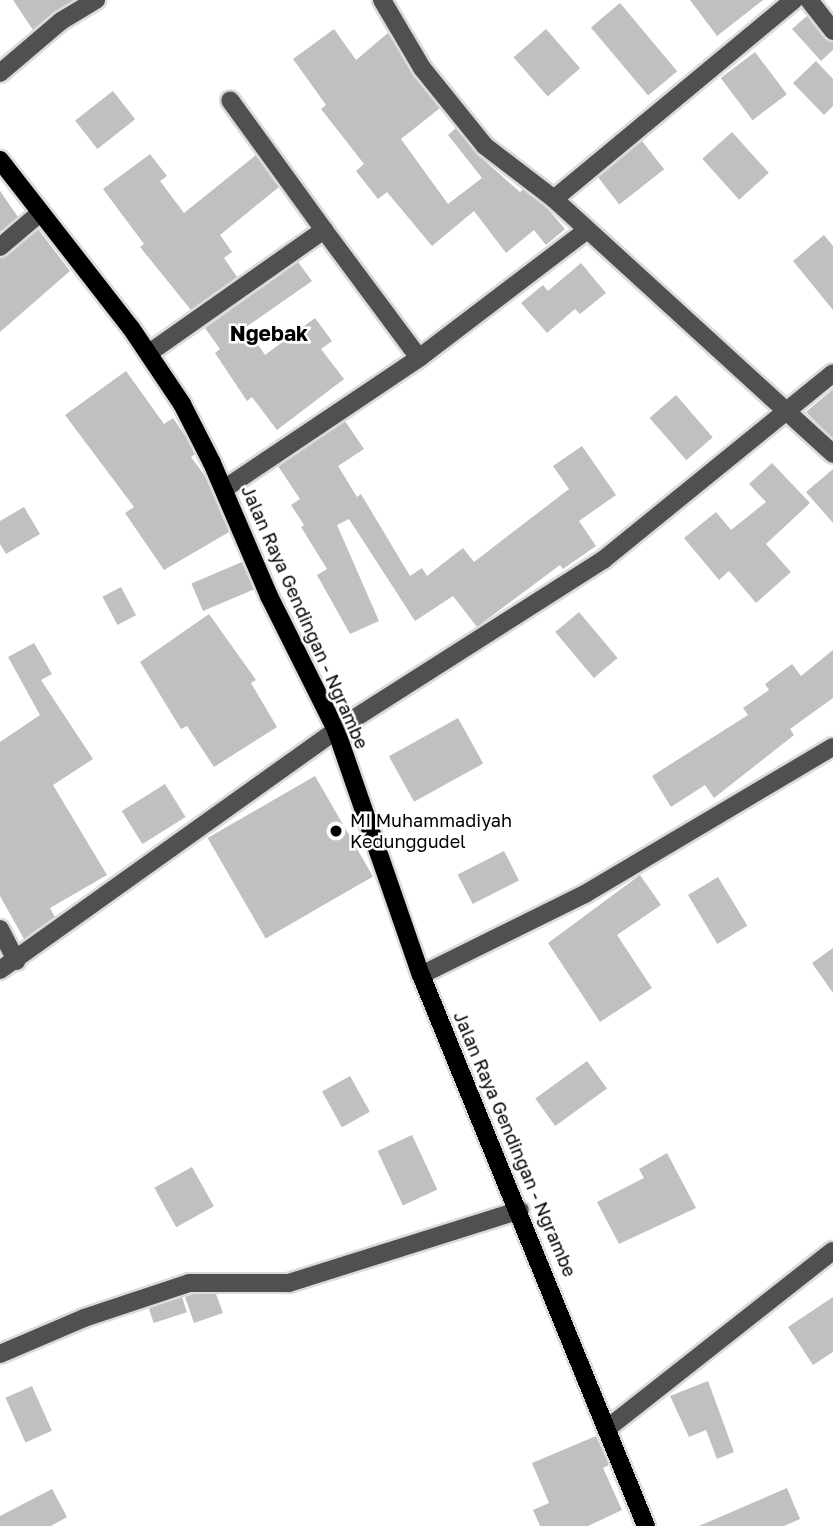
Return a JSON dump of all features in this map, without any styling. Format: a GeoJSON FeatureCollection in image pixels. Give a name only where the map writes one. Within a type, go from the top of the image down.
{"type":"FeatureCollection","features":[{"type":"Feature","properties":{"kind":"main road","name":"Jalan Raya Gendingan - Ngrambe"},"geometry":{"type":"LineString","coordinates":[[0,160],[149,353],[182,404],[224,489],[269,596],[336,730],[421,975],[609,1427],[646,1526]]}},
{"type":"Feature","properties":{"kind":"street"},"geometry":{"type":"LineString","coordinates":[[0,73],[61,20],[96,0]]}},
{"type":"Feature","properties":{"kind":"street"},"geometry":{"type":"LineString","coordinates":[[382,0],[422,68],[485,146],[554,199],[833,454]]}},
{"type":"Feature","properties":{"kind":"street"},"geometry":{"type":"LineString","coordinates":[[554,199],[794,0]]}},
{"type":"Feature","properties":{"kind":"street"},"geometry":{"type":"LineString","coordinates":[[808,0],[833,30]]}},
{"type":"Feature","properties":{"kind":"street"},"geometry":{"type":"LineString","coordinates":[[230,100],[419,358]]}},
{"type":"Feature","properties":{"kind":"street"},"geometry":{"type":"LineString","coordinates":[[0,247],[40,214]]}},
{"type":"Feature","properties":{"kind":"street"},"geometry":{"type":"LineString","coordinates":[[149,353],[324,230]]}},
{"type":"Feature","properties":{"kind":"street"},"geometry":{"type":"LineString","coordinates":[[224,489],[419,358],[587,230]]}},
{"type":"Feature","properties":{"kind":"street"},"geometry":{"type":"LineString","coordinates":[[0,929],[8,966],[336,730],[603,561],[833,373]]}},
{"type":"Feature","properties":{"kind":"street"},"geometry":{"type":"LineString","coordinates":[[421,975],[585,894],[833,747]]}},
{"type":"Feature","properties":{"kind":"street"},"geometry":{"type":"LineString","coordinates":[[0,1353],[84,1318],[189,1283],[289,1283],[520,1210]]}},
{"type":"Feature","properties":{"kind":"street"},"geometry":{"type":"LineString","coordinates":[[609,1427],[833,1251]]}},
{"type":"Feature","properties":{"kind":"building"},"geometry":{"type":"Polygon","coordinates":[[[13,0],[74,0],[33,30],[13,0]]]}},
{"type":"Feature","properties":{"kind":"building"},"geometry":{"type":"Polygon","coordinates":[[[690,0],[763,0],[717,36],[690,0]]]}},
{"type":"Feature","properties":{"kind":"building"},"geometry":{"type":"Polygon","coordinates":[[[620,3],[677,71],[648,96],[591,27],[620,3]]]}},
{"type":"Feature","properties":{"kind":"building"},"geometry":{"type":"Polygon","coordinates":[[[807,16],[833,42],[833,50],[821,61],[792,29],[807,16]]]}},
{"type":"Feature","properties":{"kind":"building"},"geometry":{"type":"Polygon","coordinates":[[[334,29],[356,60],[388,33],[440,108],[401,139],[448,204],[482,178],[448,135],[456,128],[478,155],[520,192],[523,189],[547,208],[565,229],[546,245],[534,230],[506,253],[474,211],[432,246],[387,192],[378,199],[356,171],[364,164],[321,109],[326,105],[293,59],[334,29]]]}},
{"type":"Feature","properties":{"kind":"building"},"geometry":{"type":"Polygon","coordinates":[[[546,29],[580,68],[548,96],[514,57],[546,29]]]}},
{"type":"Feature","properties":{"kind":"building"},"geometry":{"type":"Polygon","coordinates":[[[755,52],[787,94],[753,120],[721,78],[755,52]]]}},
{"type":"Feature","properties":{"kind":"building"},"geometry":{"type":"Polygon","coordinates":[[[816,61],[833,79],[833,106],[824,115],[793,83],[816,61]]]}},
{"type":"Feature","properties":{"kind":"building"},"geometry":{"type":"Polygon","coordinates":[[[113,91],[135,119],[97,149],[75,121],[113,91]]]}},
{"type":"Feature","properties":{"kind":"building"},"geometry":{"type":"Polygon","coordinates":[[[732,132],[769,173],[739,200],[702,159],[732,132]]]}},
{"type":"Feature","properties":{"kind":"building"},"geometry":{"type":"Polygon","coordinates":[[[642,141],[664,169],[619,204],[597,176],[642,141]]]}},
{"type":"Feature","properties":{"kind":"building"},"geometry":{"type":"Polygon","coordinates":[[[150,154],[167,176],[160,181],[184,213],[256,155],[279,187],[220,235],[232,252],[224,258],[237,277],[191,310],[140,247],[144,244],[103,189],[150,154]]]}},
{"type":"Feature","properties":{"kind":"building"},"geometry":{"type":"Polygon","coordinates":[[[0,191],[18,217],[0,232],[0,191]]]}},
{"type":"Feature","properties":{"kind":"building"},"geometry":{"type":"Polygon","coordinates":[[[38,229],[70,271],[0,332],[0,258],[38,229]]]}},
{"type":"Feature","properties":{"kind":"building"},"geometry":{"type":"Polygon","coordinates":[[[824,235],[833,246],[833,310],[793,261],[824,235]]]}},
{"type":"Feature","properties":{"kind":"building"},"geometry":{"type":"Polygon","coordinates":[[[298,262],[312,281],[246,327],[265,355],[315,318],[332,341],[321,349],[344,379],[277,430],[252,397],[247,401],[215,353],[220,349],[205,328],[298,262]]]}},
{"type":"Feature","properties":{"kind":"building"},"geometry":{"type":"Polygon","coordinates":[[[581,263],[606,293],[580,314],[575,309],[547,333],[521,303],[543,285],[548,291],[581,263]]]}},
{"type":"Feature","properties":{"kind":"building"},"geometry":{"type":"Polygon","coordinates":[[[126,371],[164,424],[173,418],[186,437],[195,454],[191,457],[205,476],[229,532],[164,570],[125,513],[134,507],[65,415],[126,371]]]}},
{"type":"Feature","properties":{"kind":"building"},"geometry":{"type":"Polygon","coordinates":[[[833,389],[833,439],[806,412],[833,389]]]}},
{"type":"Feature","properties":{"kind":"building"},"geometry":{"type":"Polygon","coordinates":[[[676,395],[713,437],[686,460],[650,418],[676,395]]]}},
{"type":"Feature","properties":{"kind":"building"},"geometry":{"type":"Polygon","coordinates":[[[345,421],[364,449],[338,466],[357,497],[361,494],[410,576],[422,568],[427,576],[463,548],[474,562],[569,489],[553,466],[582,446],[616,495],[579,521],[596,546],[563,569],[560,565],[477,627],[453,596],[415,621],[349,519],[337,525],[379,621],[350,634],[317,575],[327,569],[291,505],[300,499],[278,466],[345,421]]]}},
{"type":"Feature","properties":{"kind":"building"},"geometry":{"type":"Polygon","coordinates":[[[772,463],[810,503],[766,544],[791,572],[756,603],[729,571],[719,580],[684,538],[716,512],[731,530],[766,502],[749,484],[772,463]]]}},
{"type":"Feature","properties":{"kind":"building"},"geometry":{"type":"Polygon","coordinates":[[[833,469],[833,523],[806,492],[833,469]]]}},
{"type":"Feature","properties":{"kind":"building"},"geometry":{"type":"Polygon","coordinates":[[[24,507],[40,534],[6,554],[0,544],[0,521],[24,507]]]}},
{"type":"Feature","properties":{"kind":"building"},"geometry":{"type":"Polygon","coordinates":[[[242,562],[254,590],[203,611],[191,583],[242,562]]]}},
{"type":"Feature","properties":{"kind":"building"},"geometry":{"type":"Polygon","coordinates":[[[121,587],[136,615],[117,625],[102,597],[121,587]]]}},
{"type":"Feature","properties":{"kind":"building"},"geometry":{"type":"Polygon","coordinates":[[[579,612],[618,658],[594,678],[555,632],[579,612]]]}},
{"type":"Feature","properties":{"kind":"building"},"geometry":{"type":"Polygon","coordinates":[[[209,614],[256,680],[251,683],[277,727],[214,767],[187,726],[181,729],[140,662],[209,614]]]}},
{"type":"Feature","properties":{"kind":"building"},"geometry":{"type":"Polygon","coordinates":[[[34,643],[52,674],[41,680],[93,759],[53,785],[107,875],[50,908],[55,917],[24,939],[0,896],[0,742],[40,715],[8,657],[34,643]]]}},
{"type":"Feature","properties":{"kind":"building"},"geometry":{"type":"Polygon","coordinates":[[[833,650],[833,698],[790,729],[794,735],[714,798],[705,785],[671,807],[652,776],[748,715],[743,708],[769,690],[765,684],[792,664],[801,676],[833,650]]]}},
{"type":"Feature","properties":{"kind":"building"},"geometry":{"type":"Polygon","coordinates":[[[458,718],[483,763],[414,802],[389,756],[458,718]]]}},
{"type":"Feature","properties":{"kind":"building"},"geometry":{"type":"Polygon","coordinates":[[[315,776],[373,876],[266,938],[208,838],[315,776]]]}},
{"type":"Feature","properties":{"kind":"building"},"geometry":{"type":"Polygon","coordinates":[[[165,784],[186,817],[142,844],[122,811],[165,784]]]}},
{"type":"Feature","properties":{"kind":"building"},"geometry":{"type":"Polygon","coordinates":[[[504,851],[519,880],[473,904],[458,875],[504,851]]]}},
{"type":"Feature","properties":{"kind":"building"},"geometry":{"type":"Polygon","coordinates":[[[640,875],[661,905],[617,935],[652,988],[600,1022],[548,943],[640,875]]]}},
{"type":"Feature","properties":{"kind":"building"},"geometry":{"type":"Polygon","coordinates":[[[718,877],[747,926],[717,944],[688,895],[718,877]]]}},
{"type":"Feature","properties":{"kind":"building"},"geometry":{"type":"Polygon","coordinates":[[[833,948],[833,993],[812,963],[833,948]]]}},
{"type":"Feature","properties":{"kind":"building"},"geometry":{"type":"Polygon","coordinates":[[[587,1061],[607,1089],[555,1126],[535,1099],[587,1061]]]}},
{"type":"Feature","properties":{"kind":"building"},"geometry":{"type":"Polygon","coordinates":[[[350,1076],[370,1112],[342,1127],[322,1092],[350,1076]]]}},
{"type":"Feature","properties":{"kind":"building"},"geometry":{"type":"Polygon","coordinates":[[[412,1135],[437,1189],[403,1205],[378,1151],[412,1135]]]}},
{"type":"Feature","properties":{"kind":"building"},"geometry":{"type":"Polygon","coordinates":[[[667,1153],[696,1208],[619,1244],[597,1202],[644,1178],[639,1169],[667,1153]]]}},
{"type":"Feature","properties":{"kind":"building"},"geometry":{"type":"Polygon","coordinates":[[[192,1167],[214,1206],[176,1227],[154,1188],[192,1167]]]}},
{"type":"Feature","properties":{"kind":"building"},"geometry":{"type":"Polygon","coordinates":[[[193,1294],[216,1294],[223,1313],[194,1323],[185,1297],[193,1294]]]}},
{"type":"Feature","properties":{"kind":"building"},"geometry":{"type":"Polygon","coordinates":[[[182,1297],[187,1312],[154,1323],[149,1308],[182,1297]]]}},
{"type":"Feature","properties":{"kind":"building"},"geometry":{"type":"Polygon","coordinates":[[[833,1297],[833,1352],[813,1365],[788,1327],[833,1297]]]}},
{"type":"Feature","properties":{"kind":"building"},"geometry":{"type":"Polygon","coordinates":[[[708,1381],[734,1452],[717,1459],[706,1430],[689,1437],[670,1396],[708,1381]]]}},
{"type":"Feature","properties":{"kind":"building"},"geometry":{"type":"Polygon","coordinates":[[[32,1386],[52,1431],[25,1443],[6,1398],[32,1386]]]}},
{"type":"Feature","properties":{"kind":"building"},"geometry":{"type":"Polygon","coordinates":[[[596,1436],[609,1465],[603,1468],[622,1510],[588,1526],[540,1526],[533,1510],[549,1503],[532,1463],[596,1436]]]}},
{"type":"Feature","properties":{"kind":"building"},"geometry":{"type":"Polygon","coordinates":[[[787,1488],[800,1519],[784,1526],[699,1526],[787,1488]]]}},
{"type":"Feature","properties":{"kind":"building"},"geometry":{"type":"Polygon","coordinates":[[[52,1489],[67,1517],[51,1526],[0,1526],[0,1516],[52,1489]]]}},
{"type":"Feature","properties":{"kind":"place","name":"MI Muhammadiyah Kedunggudel"},"geometry":{"type":"Point","coordinates":[336,831]}},
{"type":"Feature","properties":{"kind":"district","name":"Ngebak"},"geometry":{"type":"Point","coordinates":[269,333]}}]}
